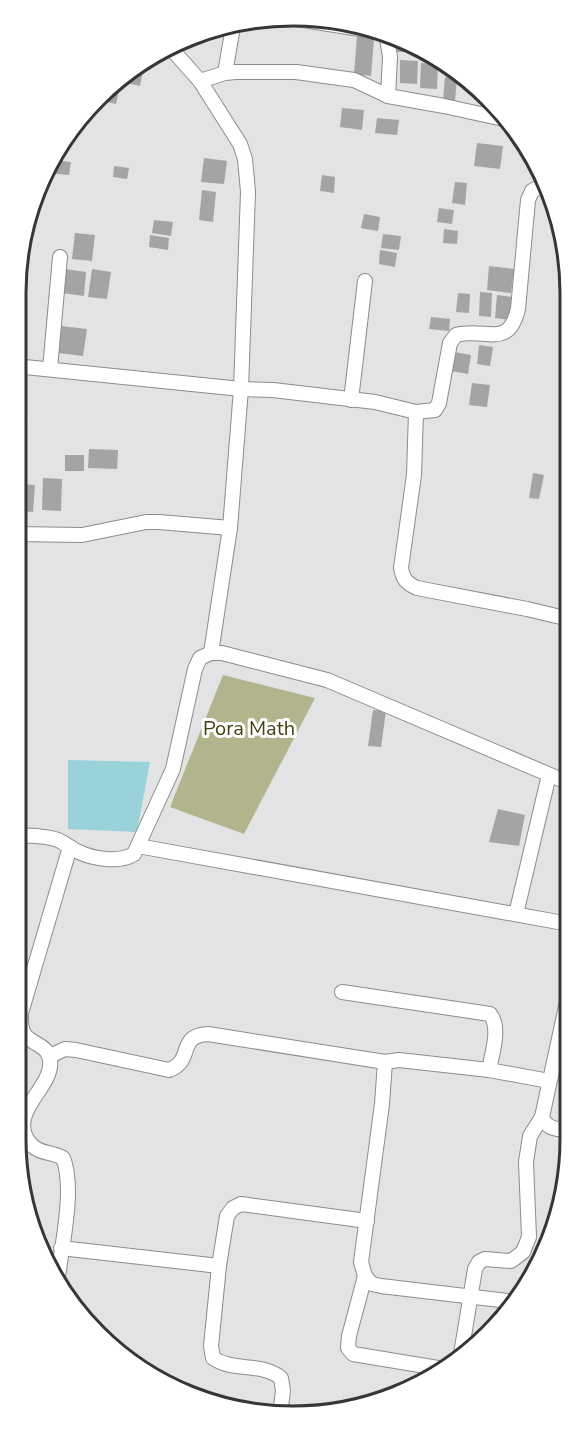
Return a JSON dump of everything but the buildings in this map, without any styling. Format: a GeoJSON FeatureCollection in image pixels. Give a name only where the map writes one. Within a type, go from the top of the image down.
{"type":"FeatureCollection","features":[{"type":"Feature","properties":{"kind":"street"},"geometry":{"type":"LineString","coordinates":[[225,74],[231,33]]}},
{"type":"Feature","properties":{"kind":"street"},"geometry":{"type":"LineString","coordinates":[[388,43],[390,57],[388,96]]}},
{"type":"Feature","properties":{"kind":"street"},"geometry":{"type":"LineString","coordinates":[[175,53],[200,81],[240,144],[245,159],[248,192],[241,389],[230,528],[211,653]]}},
{"type":"Feature","properties":{"kind":"street"},"geometry":{"type":"LineString","coordinates":[[200,81],[225,74],[296,72],[354,80],[388,96],[494,117]]}},
{"type":"Feature","properties":{"kind":"street"},"geometry":{"type":"LineString","coordinates":[[26,367],[241,389],[273,390],[375,402],[416,412],[435,410],[439,403],[450,343],[456,334],[464,332],[501,334],[509,331],[514,324],[518,309],[528,200],[532,190],[538,187]]}},
{"type":"Feature","properties":{"kind":"street"},"geometry":{"type":"LineString","coordinates":[[50,369],[60,257]]}},
{"type":"Feature","properties":{"kind":"street"},"geometry":{"type":"LineString","coordinates":[[351,400],[364,281]]}},
{"type":"Feature","properties":{"kind":"street"},"geometry":{"type":"LineString","coordinates":[[416,412],[414,475],[400,568],[403,579],[417,588],[560,617]]}},
{"type":"Feature","properties":{"kind":"street"},"geometry":{"type":"LineString","coordinates":[[26,534],[82,535],[146,522],[230,528]]}},
{"type":"Feature","properties":{"kind":"street"},"geometry":{"type":"LineString","coordinates":[[26,836],[48,838],[80,853],[118,859],[128,858],[134,854],[173,769],[195,669],[200,658],[211,653],[222,653],[327,680],[560,779]]}},
{"type":"Feature","properties":{"kind":"street"},"geometry":{"type":"LineString","coordinates":[[516,914],[549,775]]}},
{"type":"Feature","properties":{"kind":"street"},"geometry":{"type":"LineString","coordinates":[[138,846],[560,922]]}},
{"type":"Feature","properties":{"kind":"street"},"geometry":{"type":"LineString","coordinates":[[26,996],[70,847]]}},
{"type":"Feature","properties":{"kind":"street"},"geometry":{"type":"LineString","coordinates":[[342,992],[490,1014],[496,1028],[489,1070]]}},
{"type":"Feature","properties":{"kind":"street"},"geometry":{"type":"LineString","coordinates":[[50,1056],[65,1049],[76,1050],[169,1070],[182,1062],[191,1039],[197,1035],[208,1034],[385,1062],[399,1060],[489,1070],[549,1081]]}},
{"type":"Feature","properties":{"kind":"street"},"geometry":{"type":"LineString","coordinates":[[26,1036],[45,1048],[50,1056],[51,1068],[26,1112]]}},
{"type":"Feature","properties":{"kind":"street"},"geometry":{"type":"LineString","coordinates":[[463,1345],[478,1262],[485,1259],[511,1261],[523,1252],[529,1237],[526,1162],[530,1136],[542,1117],[549,1081],[560,1048]]}},
{"type":"Feature","properties":{"kind":"street"},"geometry":{"type":"LineString","coordinates":[[385,1062],[382,1104],[361,1262],[365,1276],[372,1284],[394,1289],[471,1295],[505,1300]]}},
{"type":"Feature","properties":{"kind":"street"},"geometry":{"type":"LineString","coordinates":[[542,1117],[544,1124],[560,1129]]}},
{"type":"Feature","properties":{"kind":"street"},"geometry":{"type":"LineString","coordinates":[[26,1137],[37,1149],[53,1152],[63,1158],[67,1167],[68,1184],[58,1268]]}},
{"type":"Feature","properties":{"kind":"street"},"geometry":{"type":"LineString","coordinates":[[281,1406],[283,1391],[281,1378],[272,1371],[222,1365],[213,1358],[211,1346],[219,1266],[227,1216],[233,1208],[241,1204],[367,1221]]}},
{"type":"Feature","properties":{"kind":"street"},"geometry":{"type":"LineString","coordinates":[[62,1248],[219,1266]]}},
{"type":"Feature","properties":{"kind":"street"},"geometry":{"type":"LineString","coordinates":[[365,1276],[348,1348],[353,1354],[432,1367]]}},
{"type":"Feature","properties":{"kind":"green space","name":"Pora Math"},"geometry":{"type":"Polygon","coordinates":[[[223,675],[315,698],[244,834],[170,807],[223,675]]]}},
{"type":"Feature","properties":{"kind":"water"},"geometry":{"type":"Polygon","coordinates":[[[68,760],[150,762],[137,832],[68,829],[68,760]]]}}]}
